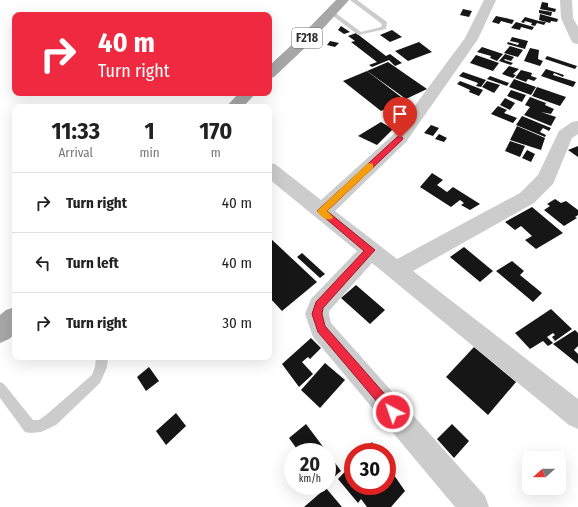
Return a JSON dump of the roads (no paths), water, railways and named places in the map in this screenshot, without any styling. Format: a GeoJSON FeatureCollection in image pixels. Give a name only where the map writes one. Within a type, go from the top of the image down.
{"type":"FeatureCollection","features":[{"type":"Feature","properties":{"kind":"main road","name":"F218"},"geometry":{"type":"LineString","coordinates":[[272,71],[343,0]]}},
{"type":"Feature","properties":{"kind":"main road"},"geometry":{"type":"LineString","coordinates":[[237,104],[245,96]]}},
{"type":"Feature","properties":{"kind":"main road"},"geometry":{"type":"LineString","coordinates":[[0,331],[12,321]]}},
{"type":"Feature","properties":{"kind":"street"},"geometry":{"type":"LineString","coordinates":[[322,211],[400,138],[471,39],[490,0]]}},
{"type":"Feature","properties":{"kind":"street"},"geometry":{"type":"LineString","coordinates":[[570,2],[567,18],[578,40]]}},
{"type":"Feature","properties":{"kind":"street"},"geometry":{"type":"LineString","coordinates":[[395,270],[527,198],[546,179],[565,135],[578,126]]}},
{"type":"Feature","properties":{"kind":"street"},"geometry":{"type":"LineString","coordinates":[[272,171],[578,416]]}},
{"type":"Feature","properties":{"kind":"street"},"geometry":{"type":"LineString","coordinates":[[370,250],[319,306],[317,314],[321,329],[474,507]]}},
{"type":"Feature","properties":{"kind":"lane"},"geometry":{"type":"LineString","coordinates":[[331,12],[360,34],[384,28],[385,23],[353,0]]}},
{"type":"Feature","properties":{"kind":"lane"},"geometry":{"type":"LineString","coordinates":[[0,388],[30,427],[41,426],[51,420],[96,379],[101,367],[102,360]]}}]}
